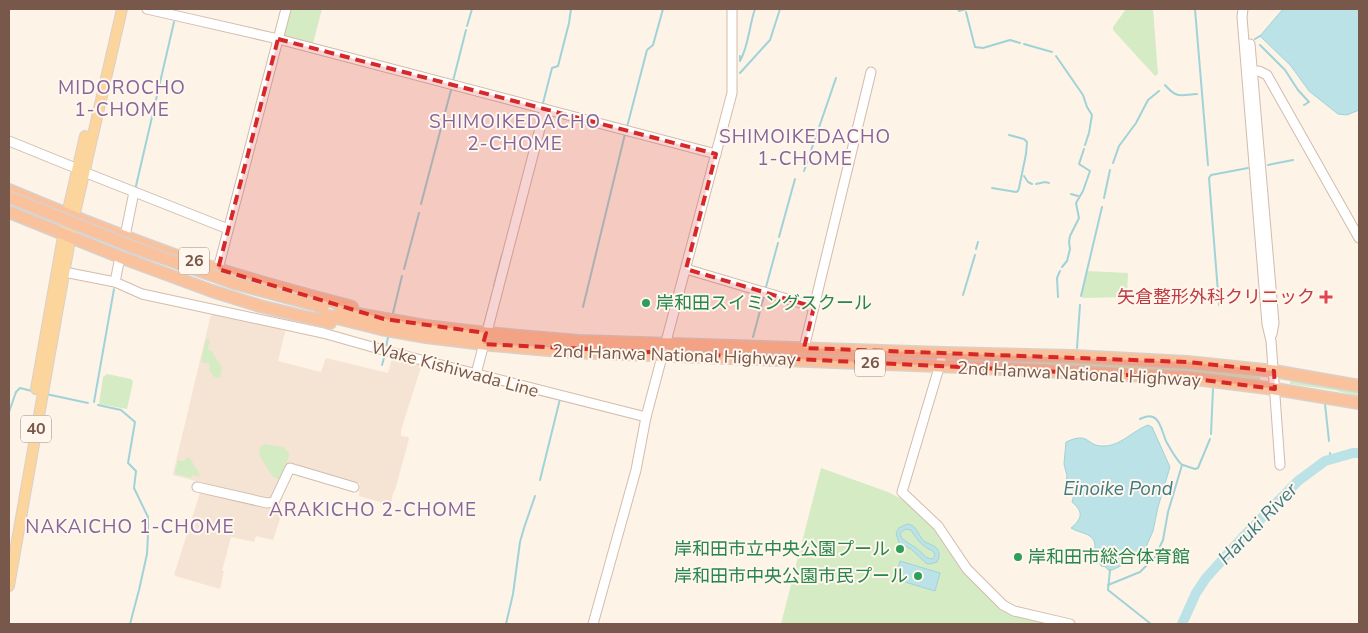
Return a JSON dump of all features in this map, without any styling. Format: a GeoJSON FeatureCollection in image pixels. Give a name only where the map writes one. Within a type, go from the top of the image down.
{"type":"FeatureCollection","features":[{"type":"Feature","properties":{"kind":"highway","name":"26"},"geometry":{"type":"LineString","coordinates":[[9,190],[125,236],[218,269],[279,288],[352,307],[383,324]]}},
{"type":"Feature","properties":{"kind":"highway","name":"2nd Hanwa National Highway"},"geometry":{"type":"LineString","coordinates":[[9,197],[133,247],[234,283],[322,311]]}},
{"type":"Feature","properties":{"kind":"highway","name":"2nd Hanwa National Highway"},"geometry":{"type":"LineString","coordinates":[[9,204],[130,253],[220,286],[383,324],[426,337],[578,340],[1135,359],[1274,371],[1359,386]]}},
{"type":"Feature","properties":{"kind":"highway","name":"26"},"geometry":{"type":"LineString","coordinates":[[9,212],[120,257],[212,291],[260,306],[341,326],[383,324]]}},
{"type":"Feature","properties":{"kind":"highway","name":"2nd Hanwa National Highway"},"geometry":{"type":"LineString","coordinates":[[485,339],[572,352],[663,354],[1188,378],[1275,388],[1359,403]]}},
{"type":"Feature","properties":{"kind":"main road","name":"40"},"geometry":{"type":"LineString","coordinates":[[81,170],[115,9]]}},
{"type":"Feature","properties":{"kind":"main road","name":"40"},"geometry":{"type":"LineString","coordinates":[[9,545],[70,215],[122,9]]}},
{"type":"Feature","properties":{"kind":"main road","name":"40"},"geometry":{"type":"LineString","coordinates":[[9,586],[60,272]]}},
{"type":"Feature","properties":{"kind":"street"},"geometry":{"type":"LineString","coordinates":[[147,9],[278,39],[716,154]]}},
{"type":"Feature","properties":{"kind":"street"},"geometry":{"type":"LineString","coordinates":[[218,269],[286,9]]}},
{"type":"Feature","properties":{"kind":"street"},"geometry":{"type":"LineString","coordinates":[[593,624],[636,470],[646,417],[732,93],[732,9]]}},
{"type":"Feature","properties":{"kind":"street"},"geometry":{"type":"LineString","coordinates":[[1244,9],[1242,17],[1250,72],[1266,314],[1274,371],[1280,465]]}},
{"type":"Feature","properties":{"kind":"street"},"geometry":{"type":"LineString","coordinates":[[804,348],[871,72]]}},
{"type":"Feature","properties":{"kind":"street"},"geometry":{"type":"LineString","coordinates":[[1250,72],[1263,72],[1267,75],[1359,237]]}},
{"type":"Feature","properties":{"kind":"street"},"geometry":{"type":"LineString","coordinates":[[476,374],[545,109]]}},
{"type":"Feature","properties":{"kind":"street"},"geometry":{"type":"LineString","coordinates":[[9,141],[228,228]]}},
{"type":"Feature","properties":{"kind":"street"},"geometry":{"type":"LineString","coordinates":[[125,236],[134,192]]}},
{"type":"Feature","properties":{"kind":"street"},"geometry":{"type":"LineString","coordinates":[[115,282],[120,257]]}},
{"type":"Feature","properties":{"kind":"street"},"geometry":{"type":"LineString","coordinates":[[686,269],[814,307]]}},
{"type":"Feature","properties":{"kind":"street","name":"Wake Kishiwada Line"},"geometry":{"type":"LineString","coordinates":[[60,272],[115,282],[142,294],[323,333],[390,352],[646,417]]}},
{"type":"Feature","properties":{"kind":"street"},"geometry":{"type":"LineString","coordinates":[[943,353],[902,492],[938,526],[967,569],[1003,605],[1014,611],[1070,624]]}},
{"type":"Feature","properties":{"kind":"street"},"geometry":{"type":"LineString","coordinates":[[197,487],[272,503],[290,468],[354,487]]}},
{"type":"Feature","properties":{"kind":"highlighted area"},"geometry":{"type":"Polygon","coordinates":[[[278,39],[716,154],[686,269],[814,307],[804,348],[1187,362],[1274,371],[1275,389],[1188,378],[483,344],[486,333],[384,319],[218,269],[278,39]]]}},
{"type":"Feature","properties":{"kind":"shaded area"},"geometry":{"type":"Polygon","coordinates":[[[214,312],[286,328],[278,361],[321,372],[326,358],[388,373],[392,359],[395,357],[422,364],[401,430],[401,436],[408,437],[409,439],[391,505],[359,496],[360,483],[349,482],[287,465],[268,508],[281,511],[282,513],[273,540],[256,536],[254,542],[231,537],[222,571],[224,571],[220,589],[174,575],[203,483],[173,474],[210,318],[214,312]]]}},
{"type":"Feature","properties":{"kind":"green space"},"geometry":{"type":"Polygon","coordinates":[[[291,9],[322,9],[312,47],[283,37],[291,9]]]}},
{"type":"Feature","properties":{"kind":"green space"},"geometry":{"type":"Polygon","coordinates":[[[1126,9],[1153,9],[1158,74],[1155,76],[1113,30],[1113,27],[1126,9]]]}},
{"type":"Feature","properties":{"kind":"green space"},"geometry":{"type":"Polygon","coordinates":[[[1087,271],[1128,273],[1127,295],[1124,297],[1083,298],[1081,295],[1087,271]]]}},
{"type":"Feature","properties":{"kind":"green space"},"geometry":{"type":"Polygon","coordinates":[[[206,339],[210,340],[208,350],[212,351],[222,368],[220,378],[214,377],[209,370],[210,364],[201,362],[206,339]]]}},
{"type":"Feature","properties":{"kind":"green space"},"geometry":{"type":"Polygon","coordinates":[[[1057,359],[1182,366],[1260,377],[1260,382],[1000,362],[1000,360],[1057,359]]]}},
{"type":"Feature","properties":{"kind":"green space"},"geometry":{"type":"Polygon","coordinates":[[[107,374],[131,379],[133,382],[127,409],[99,404],[103,377],[107,374]]]}},
{"type":"Feature","properties":{"kind":"green space"},"geometry":{"type":"Polygon","coordinates":[[[1290,379],[1359,390],[1359,397],[1334,390],[1290,384],[1290,379]]]}},
{"type":"Feature","properties":{"kind":"green space"},"geometry":{"type":"Polygon","coordinates":[[[265,444],[283,447],[290,454],[278,479],[273,477],[259,455],[260,447],[265,444]]]}},
{"type":"Feature","properties":{"kind":"green space"},"geometry":{"type":"Polygon","coordinates":[[[186,458],[190,458],[201,477],[192,475],[191,478],[175,473],[178,460],[184,461],[186,458]]]}},
{"type":"Feature","properties":{"kind":"green space"},"geometry":{"type":"Polygon","coordinates":[[[821,468],[888,492],[907,502],[935,528],[960,568],[999,609],[1009,614],[1053,624],[781,624],[821,468]]]}},
{"type":"Feature","properties":{"kind":"water"},"geometry":{"type":"Polygon","coordinates":[[[1283,9],[1359,9],[1359,110],[1347,115],[1338,114],[1309,91],[1291,66],[1260,36],[1283,9]]]}},
{"type":"Feature","properties":{"kind":"water","name":"Einoike Pond"},"geometry":{"type":"Polygon","coordinates":[[[1148,425],[1152,427],[1170,467],[1153,531],[1143,551],[1127,563],[1108,570],[1106,567],[1101,566],[1096,558],[1095,543],[1092,538],[1071,528],[1077,522],[1080,512],[1072,502],[1074,493],[1066,481],[1067,476],[1064,464],[1066,442],[1084,438],[1093,444],[1108,446],[1148,425]]]}},
{"type":"Feature","properties":{"kind":"water"},"geometry":{"type":"Polygon","coordinates":[[[907,524],[913,526],[924,541],[937,548],[939,556],[937,562],[927,564],[911,549],[899,543],[896,533],[899,528],[907,524]],[[906,529],[900,534],[901,537],[926,557],[933,559],[935,555],[933,551],[920,542],[911,530],[906,529]]]}},
{"type":"Feature","properties":{"kind":"water","name":"岸和田市中央公園市民プール"},"geometry":{"type":"Polygon","coordinates":[[[900,561],[940,573],[935,591],[895,579],[900,561]]]}},
{"type":"Feature","properties":{"kind":"waterway"},"geometry":{"type":"LineString","coordinates":[[467,26],[472,9]]}},
{"type":"Feature","properties":{"kind":"waterway"},"geometry":{"type":"LineString","coordinates":[[543,103],[552,68],[558,66],[571,9]]}},
{"type":"Feature","properties":{"kind":"waterway"},"geometry":{"type":"LineString","coordinates":[[627,127],[647,50],[653,45],[663,9]]}},
{"type":"Feature","properties":{"kind":"waterway"},"geometry":{"type":"LineString","coordinates":[[740,56],[740,61],[755,9]]}},
{"type":"Feature","properties":{"kind":"waterway"},"geometry":{"type":"LineString","coordinates":[[740,73],[770,40],[780,9]]}},
{"type":"Feature","properties":{"kind":"waterway"},"geometry":{"type":"LineString","coordinates":[[958,9],[959,11],[966,9]]}},
{"type":"Feature","properties":{"kind":"waterway"},"geometry":{"type":"LineString","coordinates":[[1195,9],[1208,165]]}},
{"type":"Feature","properties":{"kind":"waterway"},"geometry":{"type":"LineString","coordinates":[[966,12],[975,47],[983,48],[1010,40],[1020,43]]}},
{"type":"Feature","properties":{"kind":"waterway"},"geometry":{"type":"LineString","coordinates":[[136,186],[174,22]]}},
{"type":"Feature","properties":{"kind":"waterway"},"geometry":{"type":"LineString","coordinates":[[453,81],[466,30]]}},
{"type":"Feature","properties":{"kind":"waterway"},"geometry":{"type":"LineString","coordinates":[[1255,39],[1260,36]]}},
{"type":"Feature","properties":{"kind":"waterway"},"geometry":{"type":"LineString","coordinates":[[1024,44],[1052,52]]}},
{"type":"Feature","properties":{"kind":"waterway"},"geometry":{"type":"LineString","coordinates":[[1260,45],[1285,70],[1298,90],[1309,102],[1304,105]]}},
{"type":"Feature","properties":{"kind":"waterway"},"geometry":{"type":"LineString","coordinates":[[1056,56],[1083,95],[1092,115],[1085,145]]}},
{"type":"Feature","properties":{"kind":"waterway"},"geometry":{"type":"LineString","coordinates":[[804,171],[836,78]]}},
{"type":"Feature","properties":{"kind":"waterway"},"geometry":{"type":"LineString","coordinates":[[1165,85],[1176,94],[1197,94]]}},
{"type":"Feature","properties":{"kind":"waterway"},"geometry":{"type":"LineString","coordinates":[[421,204],[451,90]]}},
{"type":"Feature","properties":{"kind":"waterway"},"geometry":{"type":"LineString","coordinates":[[1113,163],[1119,146],[1136,123],[1148,100],[1159,91]]}},
{"type":"Feature","properties":{"kind":"waterway"},"geometry":{"type":"LineString","coordinates":[[583,307],[625,134]]}},
{"type":"Feature","properties":{"kind":"waterway"},"geometry":{"type":"LineString","coordinates":[[992,188],[1016,192],[1019,188],[1027,142],[1024,139],[1009,135]]}},
{"type":"Feature","properties":{"kind":"waterway"},"geometry":{"type":"LineString","coordinates":[[1062,267],[1067,261],[1070,249],[1070,236],[1079,218],[1076,203],[1083,191],[1090,171],[1079,164],[1084,149]]}},
{"type":"Feature","properties":{"kind":"waterway"},"geometry":{"type":"LineString","coordinates":[[1268,165],[1293,160]]}},
{"type":"Feature","properties":{"kind":"waterway"},"geometry":{"type":"LineString","coordinates":[[1219,305],[1209,178],[1211,175],[1248,168]]}},
{"type":"Feature","properties":{"kind":"waterway"},"geometry":{"type":"LineString","coordinates":[[1104,198],[1110,170]]}},
{"type":"Feature","properties":{"kind":"waterway"},"geometry":{"type":"LineString","coordinates":[[1024,176],[1032,184]]}},
{"type":"Feature","properties":{"kind":"waterway"},"geometry":{"type":"LineString","coordinates":[[779,237],[795,179]]}},
{"type":"Feature","properties":{"kind":"waterway"},"geometry":{"type":"LineString","coordinates":[[1036,184],[1049,183]]}},
{"type":"Feature","properties":{"kind":"waterway"},"geometry":{"type":"LineString","coordinates":[[1071,194],[1078,196]]}},
{"type":"Feature","properties":{"kind":"waterway"},"geometry":{"type":"LineString","coordinates":[[1081,296],[1102,207]]}},
{"type":"Feature","properties":{"kind":"waterway"},"geometry":{"type":"LineString","coordinates":[[404,269],[419,213]]}},
{"type":"Feature","properties":{"kind":"waterway"},"geometry":{"type":"LineString","coordinates":[[976,249],[978,242]]}},
{"type":"Feature","properties":{"kind":"waterway"},"geometry":{"type":"LineString","coordinates":[[766,287],[778,243]]}},
{"type":"Feature","properties":{"kind":"waterway"},"geometry":{"type":"LineString","coordinates":[[494,286],[502,255]]}},
{"type":"Feature","properties":{"kind":"waterway"},"geometry":{"type":"LineString","coordinates":[[963,295],[975,255]]}},
{"type":"Feature","properties":{"kind":"waterway"},"geometry":{"type":"LineString","coordinates":[[1058,297],[1057,278],[1060,271]]}},
{"type":"Feature","properties":{"kind":"waterway"},"geometry":{"type":"LineString","coordinates":[[393,313],[402,276]]}},
{"type":"Feature","properties":{"kind":"waterway"},"geometry":{"type":"LineString","coordinates":[[94,402],[114,289]]}},
{"type":"Feature","properties":{"kind":"waterway"},"geometry":{"type":"LineString","coordinates":[[484,325],[493,292]]}},
{"type":"Feature","properties":{"kind":"waterway"},"geometry":{"type":"LineString","coordinates":[[753,337],[764,296]]}},
{"type":"Feature","properties":{"kind":"waterway"},"geometry":{"type":"LineString","coordinates":[[1077,348],[1080,305]]}},
{"type":"Feature","properties":{"kind":"waterway"},"geometry":{"type":"LineString","coordinates":[[386,347],[388,337]]}},
{"type":"Feature","properties":{"kind":"waterway"},"geometry":{"type":"LineString","coordinates":[[382,365],[385,354]]}},
{"type":"Feature","properties":{"kind":"waterway"},"geometry":{"type":"LineString","coordinates":[[9,412],[16,392],[20,388],[32,391]]}},
{"type":"Feature","properties":{"kind":"waterway"},"geometry":{"type":"LineString","coordinates":[[1211,434],[1213,389]]}},
{"type":"Feature","properties":{"kind":"waterway"},"geometry":{"type":"LineString","coordinates":[[46,394],[88,403]]}},
{"type":"Feature","properties":{"kind":"waterway"},"geometry":{"type":"LineString","coordinates":[[540,480],[560,399]]}},
{"type":"Feature","properties":{"kind":"waterway"},"geometry":{"type":"LineString","coordinates":[[1325,404],[1329,441]]}},
{"type":"Feature","properties":{"kind":"waterway"},"geometry":{"type":"LineString","coordinates":[[98,405],[121,410],[135,422],[128,463],[136,471],[134,488],[148,517],[148,535],[147,554],[130,624]]}},
{"type":"Feature","properties":{"kind":"waterway"},"geometry":{"type":"LineString","coordinates":[[1108,585],[1140,572],[1155,557],[1163,540],[1168,512],[1182,465],[1171,451],[1161,426],[1155,418],[1146,417],[1140,419]]}},
{"type":"Feature","properties":{"kind":"waterway"},"geometry":{"type":"LineString","coordinates":[[1183,465],[1195,469],[1198,468],[1210,439]]}},
{"type":"Feature","properties":{"kind":"waterway","name":"Haruki River"},"geometry":{"type":"LineString","coordinates":[[1330,453],[1331,460]]}},
{"type":"Feature","properties":{"kind":"waterway","name":"Haruki River"},"geometry":{"type":"LineString","coordinates":[[1182,624],[1196,593],[1206,578],[1298,481],[1325,461],[1359,453]]}},
{"type":"Feature","properties":{"kind":"waterway"},"geometry":{"type":"LineString","coordinates":[[506,624],[513,594],[520,542],[535,496]]}},
{"type":"Feature","properties":{"kind":"waterway"},"geometry":{"type":"LineString","coordinates":[[1110,570],[1108,590],[1151,624]]}},
{"type":"Feature","properties":{"kind":"place","name":"矢倉整形外科クリニック"},"geometry":{"type":"Point","coordinates":[1326,297]}},
{"type":"Feature","properties":{"kind":"place","name":"岸和田スイミングスクール"},"geometry":{"type":"Point","coordinates":[646,303]}},
{"type":"Feature","properties":{"kind":"place","name":"岸和田市立中央公園プール"},"geometry":{"type":"Point","coordinates":[900,549]}},
{"type":"Feature","properties":{"kind":"place","name":"岸和田市総合体育館"},"geometry":{"type":"Point","coordinates":[1018,557]}},
{"type":"Feature","properties":{"kind":"place","name":"岸和田市中央公園市民プール"},"geometry":{"type":"Point","coordinates":[918,576]}},
{"type":"Feature","properties":{"kind":"district","name":"MIDOROCHO 1-CHOME"},"geometry":{"type":"Point","coordinates":[122,99]}},
{"type":"Feature","properties":{"kind":"district","name":"SHIMOIKEDACHO 2-CHOME"},"geometry":{"type":"Point","coordinates":[515,133]}},
{"type":"Feature","properties":{"kind":"district","name":"SHIMOIKEDACHO 1-CHOME"},"geometry":{"type":"Point","coordinates":[805,148]}},
{"type":"Feature","properties":{"kind":"district","name":"ARAKICHO 2-CHOME"},"geometry":{"type":"Point","coordinates":[373,510]}},
{"type":"Feature","properties":{"kind":"district","name":"NAKAICHO 1-CHOME"},"geometry":{"type":"Point","coordinates":[130,527]}}]}
